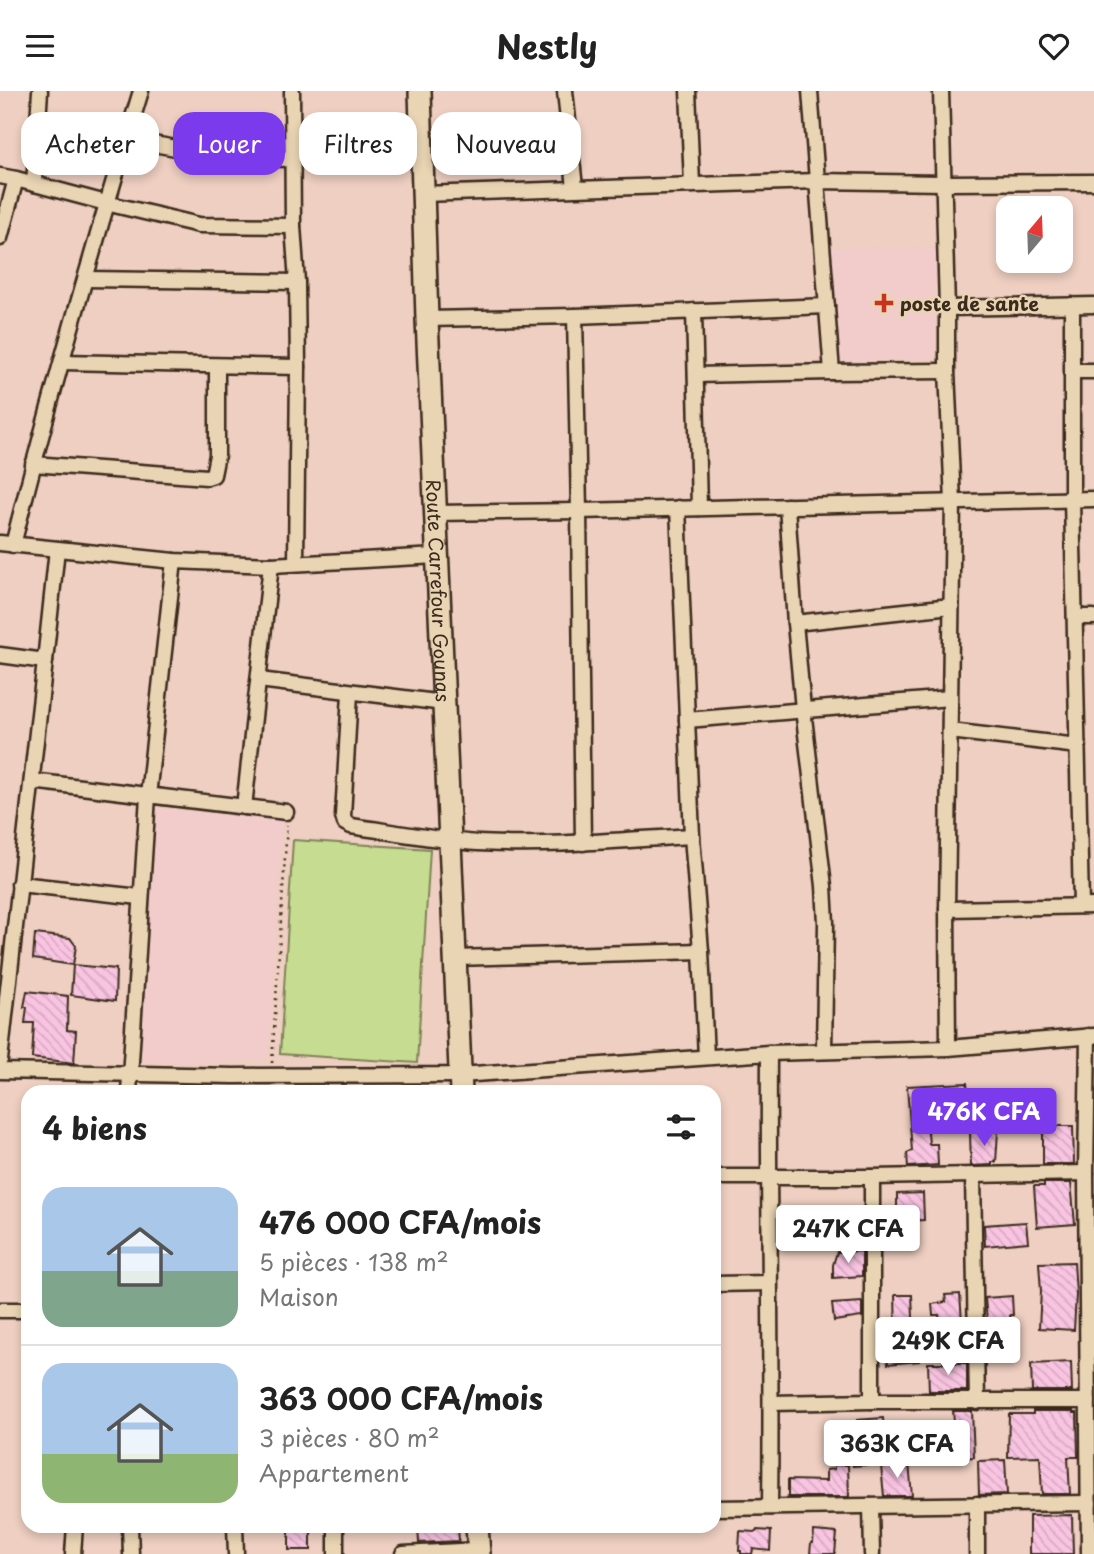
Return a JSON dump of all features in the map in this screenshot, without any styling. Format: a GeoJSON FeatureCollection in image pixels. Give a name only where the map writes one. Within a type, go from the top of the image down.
{"type":"FeatureCollection","features":[{"type":"Feature","properties":{"kind":"main road","name":"Route Carrefour Gounas"},"geometry":{"type":"LineString","coordinates":[[420,91],[427,319],[460,1084]]}},
{"type":"Feature","properties":{"kind":"main road"},"geometry":{"type":"LineString","coordinates":[[477,1533],[478,1552]]}},
{"type":"Feature","properties":{"kind":"street"},"geometry":{"type":"LineString","coordinates":[[34,184],[40,91]]}},
{"type":"Feature","properties":{"kind":"street"},"geometry":{"type":"LineString","coordinates":[[134,112],[141,91]]}},
{"type":"Feature","properties":{"kind":"street"},"geometry":{"type":"LineString","coordinates":[[292,91],[298,367],[296,563]]}},
{"type":"Feature","properties":{"kind":"street"},"geometry":{"type":"LineString","coordinates":[[565,91],[575,188]]}},
{"type":"Feature","properties":{"kind":"street"},"geometry":{"type":"LineString","coordinates":[[688,91],[692,184]]}},
{"type":"Feature","properties":{"kind":"street"},"geometry":{"type":"LineString","coordinates":[[810,91],[832,372]]}},
{"type":"Feature","properties":{"kind":"street"},"geometry":{"type":"LineString","coordinates":[[941,91],[947,371],[953,502],[947,909],[948,1048]]}},
{"type":"Feature","properties":{"kind":"street"},"geometry":{"type":"LineString","coordinates":[[159,145],[232,158],[292,159]]}},
{"type":"Feature","properties":{"kind":"street"},"geometry":{"type":"LineString","coordinates":[[115,175],[33,464],[7,544],[174,561],[271,565],[437,556]]}},
{"type":"Feature","properties":{"kind":"street"},"geometry":{"type":"LineString","coordinates":[[0,176],[199,225],[293,226]]}},
{"type":"Feature","properties":{"kind":"street"},"geometry":{"type":"LineString","coordinates":[[0,238],[16,179]]}},
{"type":"Feature","properties":{"kind":"street"},"geometry":{"type":"LineString","coordinates":[[423,194],[817,181],[1094,182]]}},
{"type":"Feature","properties":{"kind":"street"},"geometry":{"type":"LineString","coordinates":[[86,279],[297,282]]}},
{"type":"Feature","properties":{"kind":"street"},"geometry":{"type":"LineString","coordinates":[[947,909],[1087,906],[1078,747],[1072,499],[1072,305]]}},
{"type":"Feature","properties":{"kind":"street"},"geometry":{"type":"LineString","coordinates":[[947,308],[1094,305]]}},
{"type":"Feature","properties":{"kind":"street"},"geometry":{"type":"LineString","coordinates":[[427,319],[827,306]]}},
{"type":"Feature","properties":{"kind":"street"},"geometry":{"type":"LineString","coordinates":[[694,311],[699,508]]}},
{"type":"Feature","properties":{"kind":"street"},"geometry":{"type":"LineString","coordinates":[[575,316],[583,843]]}},
{"type":"Feature","properties":{"kind":"street"},"geometry":{"type":"LineString","coordinates":[[62,362],[298,367]]}},
{"type":"Feature","properties":{"kind":"street"},"geometry":{"type":"LineString","coordinates":[[33,464],[207,477],[213,475],[217,455],[217,366]]}},
{"type":"Feature","properties":{"kind":"street"},"geometry":{"type":"LineString","coordinates":[[696,375],[947,371]]}},
{"type":"Feature","properties":{"kind":"street"},"geometry":{"type":"LineString","coordinates":[[1073,371],[1094,371]]}},
{"type":"Feature","properties":{"kind":"street"},"geometry":{"type":"LineString","coordinates":[[436,513],[1094,499]]}},
{"type":"Feature","properties":{"kind":"street"},"geometry":{"type":"LineString","coordinates":[[787,506],[803,709],[824,886],[824,1051]]}},
{"type":"Feature","properties":{"kind":"street"},"geometry":{"type":"LineString","coordinates":[[678,508],[692,836],[706,1057]]}},
{"type":"Feature","properties":{"kind":"street"},"geometry":{"type":"LineString","coordinates":[[0,1061],[6,956],[19,884],[32,781],[57,549]]}},
{"type":"Feature","properties":{"kind":"street"},"geometry":{"type":"LineString","coordinates":[[129,1085],[148,796],[174,561]]}},
{"type":"Feature","properties":{"kind":"street"},"geometry":{"type":"LineString","coordinates":[[244,807],[271,565]]}},
{"type":"Feature","properties":{"kind":"street"},"geometry":{"type":"LineString","coordinates":[[795,623],[951,605]]}},
{"type":"Feature","properties":{"kind":"street"},"geometry":{"type":"LineString","coordinates":[[1075,617],[1094,617]]}},
{"type":"Feature","properties":{"kind":"street"},"geometry":{"type":"LineString","coordinates":[[0,655],[46,661]]}},
{"type":"Feature","properties":{"kind":"street"},"geometry":{"type":"LineString","coordinates":[[259,680],[444,703]]}},
{"type":"Feature","properties":{"kind":"street"},"geometry":{"type":"LineString","coordinates":[[350,693],[343,815],[345,823],[351,826],[480,843],[583,843],[692,836]]}},
{"type":"Feature","properties":{"kind":"street"},"geometry":{"type":"LineString","coordinates":[[687,720],[950,698]]}},
{"type":"Feature","properties":{"kind":"street"},"geometry":{"type":"LineString","coordinates":[[950,731],[1078,747]]}},
{"type":"Feature","properties":{"kind":"street"},"geometry":{"type":"LineString","coordinates":[[32,781],[244,807],[287,815]]}},
{"type":"Feature","properties":{"kind":"street"},"geometry":{"type":"LineString","coordinates":[[19,884],[141,897]]}},
{"type":"Feature","properties":{"kind":"street"},"geometry":{"type":"LineString","coordinates":[[454,958],[701,951]]}},
{"type":"Feature","properties":{"kind":"street"},"geometry":{"type":"LineString","coordinates":[[0,1071],[335,1076],[460,1084],[706,1057],[948,1048],[1091,1036],[1086,1173],[1090,1302],[1088,1401],[1091,1420],[1089,1554]]}},
{"type":"Feature","properties":{"kind":"street"},"geometry":{"type":"LineString","coordinates":[[769,1053],[769,1507]]}},
{"type":"Feature","properties":{"kind":"street"},"geometry":{"type":"LineString","coordinates":[[232,1085],[233,1076]]}},
{"type":"Feature","properties":{"kind":"street"},"geometry":{"type":"LineString","coordinates":[[335,1076],[335,1085]]}},
{"type":"Feature","properties":{"kind":"street"},"geometry":{"type":"LineString","coordinates":[[721,1177],[1086,1173]]}},
{"type":"Feature","properties":{"kind":"street"},"geometry":{"type":"LineString","coordinates":[[973,1176],[977,1402]]}},
{"type":"Feature","properties":{"kind":"street"},"geometry":{"type":"LineString","coordinates":[[872,1177],[872,1401]]}},
{"type":"Feature","properties":{"kind":"street"},"geometry":{"type":"LineString","coordinates":[[721,1284],[769,1283]]}},
{"type":"Feature","properties":{"kind":"street"},"geometry":{"type":"LineString","coordinates":[[0,1310],[21,1310]]}},
{"type":"Feature","properties":{"kind":"street"},"geometry":{"type":"LineString","coordinates":[[771,1403],[1088,1401]]}},
{"type":"Feature","properties":{"kind":"street"},"geometry":{"type":"LineString","coordinates":[[721,1508],[1089,1503]]}},
{"type":"Feature","properties":{"kind":"street"},"geometry":{"type":"LineString","coordinates":[[976,1554],[977,1504]]}},
{"type":"Feature","properties":{"kind":"street"},"geometry":{"type":"LineString","coordinates":[[871,1506],[872,1554]]}},
{"type":"Feature","properties":{"kind":"street"},"geometry":{"type":"LineString","coordinates":[[74,1554],[75,1533]]}},
{"type":"Feature","properties":{"kind":"street"},"geometry":{"type":"LineString","coordinates":[[130,1533],[131,1554]]}},
{"type":"Feature","properties":{"kind":"street"},"geometry":{"type":"LineString","coordinates":[[236,1533],[236,1554]]}},
{"type":"Feature","properties":{"kind":"street"},"geometry":{"type":"LineString","coordinates":[[336,1533],[336,1554]]}},
{"type":"Feature","properties":{"kind":"street"},"geometry":{"type":"LineString","coordinates":[[402,1554],[478,1552]]}},
{"type":"Feature","properties":{"kind":"path"},"geometry":{"type":"LineString","coordinates":[[271,1076],[287,815]]}},
{"type":"Feature","properties":{"kind":"shaded area","name":"poste de sante"},"geometry":{"type":"Polygon","coordinates":[[[830,247],[936,249],[935,358],[837,362],[830,247]]]}},
{"type":"Feature","properties":{"kind":"shaded area"},"geometry":{"type":"Polygon","coordinates":[[[154,808],[283,821],[268,1060],[138,1062],[154,808]]]}},
{"type":"Feature","properties":{"kind":"green space"},"geometry":{"type":"Polygon","coordinates":[[[293,840],[430,849],[417,1063],[280,1054],[293,840]]]}},
{"type":"Feature","properties":{"kind":"building"},"geometry":{"type":"Polygon","coordinates":[[[35,934],[70,938],[76,946],[73,965],[33,959],[35,934]]]}},
{"type":"Feature","properties":{"kind":"building"},"geometry":{"type":"Polygon","coordinates":[[[73,965],[116,969],[115,1001],[71,995],[73,965]]]}},
{"type":"Feature","properties":{"kind":"building"},"geometry":{"type":"Polygon","coordinates":[[[27,991],[68,996],[67,1030],[76,1031],[74,1063],[32,1058],[34,1023],[25,1023],[27,991]]]}},
{"type":"Feature","properties":{"kind":"building"},"geometry":{"type":"Polygon","coordinates":[[[967,1083],[970,1117],[927,1120],[929,1144],[937,1144],[938,1165],[908,1167],[907,1153],[912,1151],[907,1086],[967,1083]]]}},
{"type":"Feature","properties":{"kind":"building"},"geometry":{"type":"Polygon","coordinates":[[[1043,1126],[1073,1126],[1074,1164],[1043,1164],[1043,1126]]]}},
{"type":"Feature","properties":{"kind":"building"},"geometry":{"type":"Polygon","coordinates":[[[998,1131],[996,1162],[992,1162],[992,1165],[971,1166],[970,1132],[998,1131]]]}},
{"type":"Feature","properties":{"kind":"building"},"geometry":{"type":"Polygon","coordinates":[[[1044,1183],[1071,1183],[1075,1224],[1037,1227],[1034,1186],[1044,1186],[1044,1183]]]}},
{"type":"Feature","properties":{"kind":"building"},"geometry":{"type":"Polygon","coordinates":[[[923,1193],[924,1220],[904,1221],[903,1212],[897,1211],[897,1194],[923,1193]]]}},
{"type":"Feature","properties":{"kind":"building"},"geometry":{"type":"Polygon","coordinates":[[[1026,1222],[1028,1242],[985,1246],[984,1225],[1026,1222]]]}},
{"type":"Feature","properties":{"kind":"building"},"geometry":{"type":"Polygon","coordinates":[[[862,1251],[862,1276],[833,1278],[837,1252],[862,1251]]]}},
{"type":"Feature","properties":{"kind":"building"},"geometry":{"type":"Polygon","coordinates":[[[1074,1262],[1074,1330],[1039,1328],[1039,1263],[1074,1262]]]}},
{"type":"Feature","properties":{"kind":"building"},"geometry":{"type":"Polygon","coordinates":[[[960,1294],[962,1321],[940,1323],[939,1315],[933,1315],[932,1304],[946,1302],[945,1295],[960,1294]]]}},
{"type":"Feature","properties":{"kind":"building"},"geometry":{"type":"Polygon","coordinates":[[[895,1295],[912,1295],[914,1339],[917,1339],[919,1361],[888,1364],[886,1333],[896,1332],[895,1295]]]}},
{"type":"Feature","properties":{"kind":"building"},"geometry":{"type":"Polygon","coordinates":[[[1012,1296],[1012,1330],[988,1332],[985,1298],[1012,1296]]]}},
{"type":"Feature","properties":{"kind":"building"},"geometry":{"type":"Polygon","coordinates":[[[862,1302],[862,1317],[834,1321],[832,1304],[862,1302]]]}},
{"type":"Feature","properties":{"kind":"building"},"geometry":{"type":"Polygon","coordinates":[[[1071,1362],[1072,1391],[1032,1391],[1031,1364],[1071,1362]]]}},
{"type":"Feature","properties":{"kind":"building"},"geometry":{"type":"Polygon","coordinates":[[[928,1363],[967,1363],[967,1391],[929,1391],[928,1363]]]}},
{"type":"Feature","properties":{"kind":"building"},"geometry":{"type":"Polygon","coordinates":[[[953,1411],[972,1411],[974,1457],[917,1457],[917,1430],[955,1431],[953,1411]]]}},
{"type":"Feature","properties":{"kind":"building"},"geometry":{"type":"Polygon","coordinates":[[[1033,1411],[1077,1413],[1078,1457],[1068,1457],[1070,1494],[1042,1494],[1040,1456],[1008,1457],[1009,1414],[1033,1414],[1033,1411]]]}},
{"type":"Feature","properties":{"kind":"building"},"geometry":{"type":"Polygon","coordinates":[[[883,1418],[884,1430],[876,1431],[879,1464],[853,1466],[852,1453],[860,1453],[857,1420],[883,1418]]]}},
{"type":"Feature","properties":{"kind":"building"},"geometry":{"type":"Polygon","coordinates":[[[1005,1460],[1007,1494],[979,1495],[978,1461],[1005,1460]]]}},
{"type":"Feature","properties":{"kind":"building"},"geometry":{"type":"Polygon","coordinates":[[[909,1463],[912,1496],[884,1496],[881,1466],[909,1463]]]}},
{"type":"Feature","properties":{"kind":"building"},"geometry":{"type":"Polygon","coordinates":[[[834,1465],[848,1465],[849,1497],[788,1497],[788,1480],[826,1481],[826,1470],[834,1469],[834,1465]]]}},
{"type":"Feature","properties":{"kind":"building"},"geometry":{"type":"Polygon","coordinates":[[[1072,1515],[1073,1554],[1029,1554],[1029,1516],[1072,1515]]]}},
{"type":"Feature","properties":{"kind":"building"},"geometry":{"type":"Polygon","coordinates":[[[740,1531],[771,1531],[770,1551],[753,1549],[752,1554],[741,1554],[740,1531]]]}},
{"type":"Feature","properties":{"kind":"building"},"geometry":{"type":"Polygon","coordinates":[[[814,1531],[837,1533],[835,1554],[810,1554],[814,1531]]]}},
{"type":"Feature","properties":{"kind":"building"},"geometry":{"type":"Polygon","coordinates":[[[289,1533],[311,1533],[311,1550],[289,1550],[289,1533]]]}},
{"type":"Feature","properties":{"kind":"building"},"geometry":{"type":"Polygon","coordinates":[[[418,1533],[458,1533],[459,1541],[419,1543],[418,1533]]]}},
{"type":"Feature","properties":{"kind":"place","name":"poste de sante"},"geometry":{"type":"Point","coordinates":[884,303]}}]}
